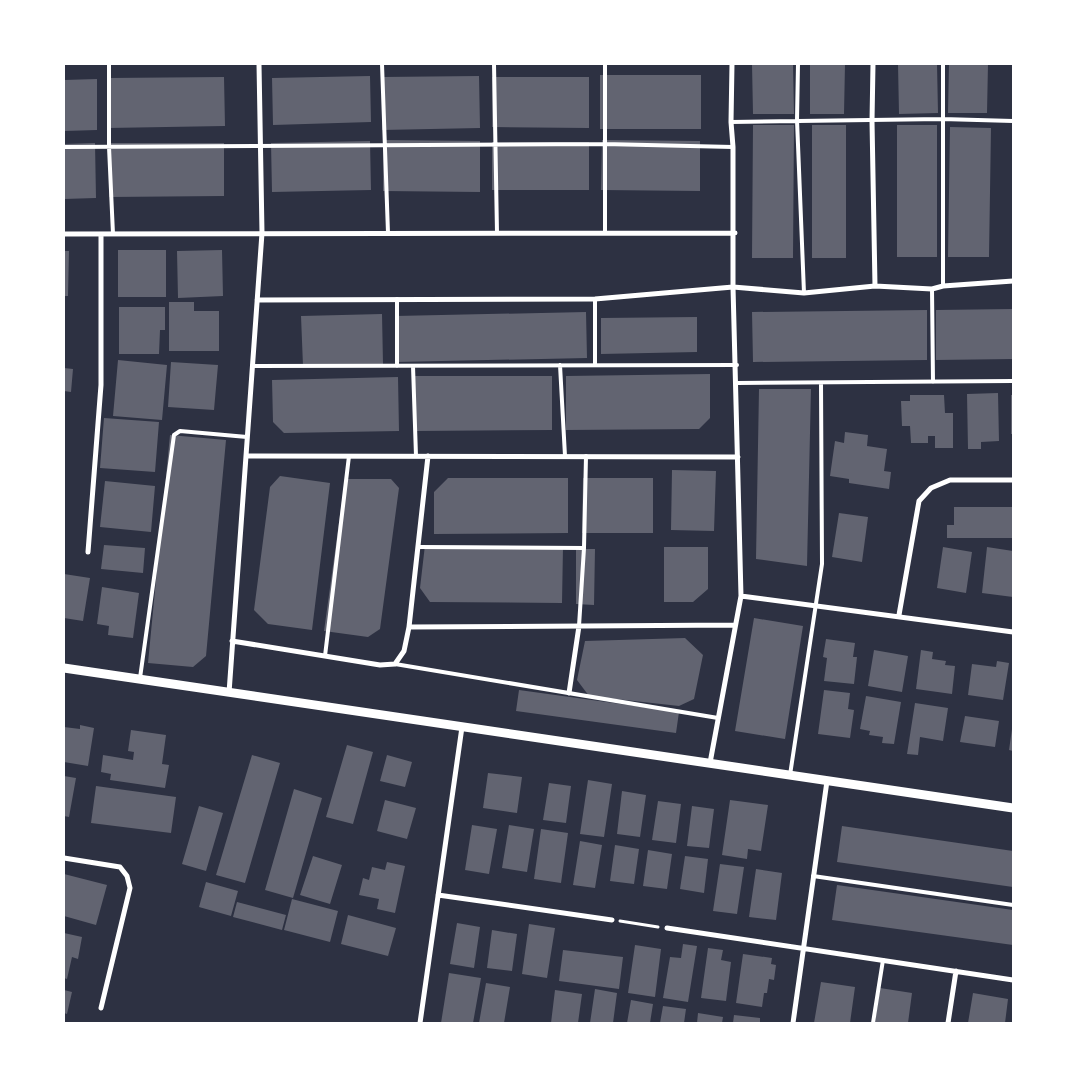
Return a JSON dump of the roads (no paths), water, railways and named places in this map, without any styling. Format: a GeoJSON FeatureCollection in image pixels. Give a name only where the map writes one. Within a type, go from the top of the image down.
{"type":"FeatureCollection","features":[{"type":"Feature","properties":{"kind":"street"},"geometry":{"type":"LineString","coordinates":[[229,693],[262,233],[259,64]]}},
{"type":"Feature","properties":{"kind":"street"},"geometry":{"type":"LineString","coordinates":[[710,764],[741,596],[737,364],[733,287],[735,233],[731,122],[732,64]]}},
{"type":"Feature","properties":{"kind":"street"},"geometry":{"type":"LineString","coordinates":[[873,64],[872,121],[875,286]]}},
{"type":"Feature","properties":{"kind":"street"},"geometry":{"type":"LineString","coordinates":[[64,234],[735,233]]}},
{"type":"Feature","properties":{"kind":"street"},"geometry":{"type":"LineString","coordinates":[[88,552],[102,385],[101,234]]}},
{"type":"Feature","properties":{"kind":"street"},"geometry":{"type":"LineString","coordinates":[[257,300],[595,298],[733,287],[804,293],[875,286],[932,289],[943,286],[1013,281]]}},
{"type":"Feature","properties":{"kind":"street"},"geometry":{"type":"LineString","coordinates":[[246,456],[738,456]]}},
{"type":"Feature","properties":{"kind":"street"},"geometry":{"type":"LineString","coordinates":[[232,641],[380,665],[394,664],[404,651],[409,627],[428,456]]}},
{"type":"Feature","properties":{"kind":"street"},"geometry":{"type":"LineString","coordinates":[[899,615],[919,501],[931,488],[950,480],[1013,480]]}},
{"type":"Feature","properties":{"kind":"street"},"geometry":{"type":"LineString","coordinates":[[741,596],[817,604],[1013,632]]}},
{"type":"Feature","properties":{"kind":"street"},"geometry":{"type":"LineString","coordinates":[[409,627],[735,625]]}},
{"type":"Feature","properties":{"kind":"street"},"geometry":{"type":"LineString","coordinates":[[569,693],[579,626]]}},
{"type":"Feature","properties":{"kind":"street"},"geometry":{"type":"LineString","coordinates":[[64,668],[1013,808]]}},
{"type":"Feature","properties":{"kind":"street"},"geometry":{"type":"LineString","coordinates":[[420,1023],[462,727]]}},
{"type":"Feature","properties":{"kind":"street"},"geometry":{"type":"LineString","coordinates":[[793,1023],[827,781]]}},
{"type":"Feature","properties":{"kind":"street"},"geometry":{"type":"LineString","coordinates":[[64,858],[120,868],[130,888],[101,1008]]}},
{"type":"Feature","properties":{"kind":"street"},"geometry":{"type":"LineString","coordinates":[[438,895],[612,920]]}},
{"type":"Feature","properties":{"kind":"street"},"geometry":{"type":"LineString","coordinates":[[667,928],[1013,980]]}},
{"type":"Feature","properties":{"kind":"street"},"geometry":{"type":"LineString","coordinates":[[948,1023],[956,971]]}},
{"type":"Feature","properties":{"kind":"lane"},"geometry":{"type":"LineString","coordinates":[[109,64],[109,147],[113,234]]}},
{"type":"Feature","properties":{"kind":"lane"},"geometry":{"type":"LineString","coordinates":[[382,64],[388,233]]}},
{"type":"Feature","properties":{"kind":"lane"},"geometry":{"type":"LineString","coordinates":[[494,64],[497,233]]}},
{"type":"Feature","properties":{"kind":"lane"},"geometry":{"type":"LineString","coordinates":[[604,64],[605,232]]}},
{"type":"Feature","properties":{"kind":"lane"},"geometry":{"type":"LineString","coordinates":[[798,64],[797,120],[804,293]]}},
{"type":"Feature","properties":{"kind":"lane"},"geometry":{"type":"LineString","coordinates":[[943,64],[943,286]]}},
{"type":"Feature","properties":{"kind":"lane"},"geometry":{"type":"LineString","coordinates":[[731,122],[942,119],[1013,121]]}},
{"type":"Feature","properties":{"kind":"lane"},"geometry":{"type":"LineString","coordinates":[[64,147],[604,144],[733,147]]}},
{"type":"Feature","properties":{"kind":"lane"},"geometry":{"type":"LineString","coordinates":[[932,289],[933,382]]}},
{"type":"Feature","properties":{"kind":"lane"},"geometry":{"type":"LineString","coordinates":[[595,298],[595,365]]}},
{"type":"Feature","properties":{"kind":"lane"},"geometry":{"type":"LineString","coordinates":[[397,366],[398,300]]}},
{"type":"Feature","properties":{"kind":"lane"},"geometry":{"type":"LineString","coordinates":[[252,366],[737,364]]}},
{"type":"Feature","properties":{"kind":"lane"},"geometry":{"type":"LineString","coordinates":[[560,365],[565,456]]}},
{"type":"Feature","properties":{"kind":"lane"},"geometry":{"type":"LineString","coordinates":[[413,366],[416,456]]}},
{"type":"Feature","properties":{"kind":"lane"},"geometry":{"type":"LineString","coordinates":[[737,383],[1013,381]]}},
{"type":"Feature","properties":{"kind":"lane"},"geometry":{"type":"LineString","coordinates":[[790,775],[822,564],[821,383]]}},
{"type":"Feature","properties":{"kind":"lane"},"geometry":{"type":"LineString","coordinates":[[140,680],[174,435],[180,431],[247,437]]}},
{"type":"Feature","properties":{"kind":"lane"},"geometry":{"type":"LineString","coordinates":[[325,656],[349,456]]}},
{"type":"Feature","properties":{"kind":"lane"},"geometry":{"type":"LineString","coordinates":[[579,626],[584,548],[586,456]]}},
{"type":"Feature","properties":{"kind":"lane"},"geometry":{"type":"LineString","coordinates":[[419,547],[584,548]]}},
{"type":"Feature","properties":{"kind":"lane"},"geometry":{"type":"LineString","coordinates":[[394,664],[718,718]]}},
{"type":"Feature","properties":{"kind":"lane"},"geometry":{"type":"LineString","coordinates":[[813,876],[1013,906]]}},
{"type":"Feature","properties":{"kind":"lane"},"geometry":{"type":"LineString","coordinates":[[873,1023],[884,960]]}}]}
